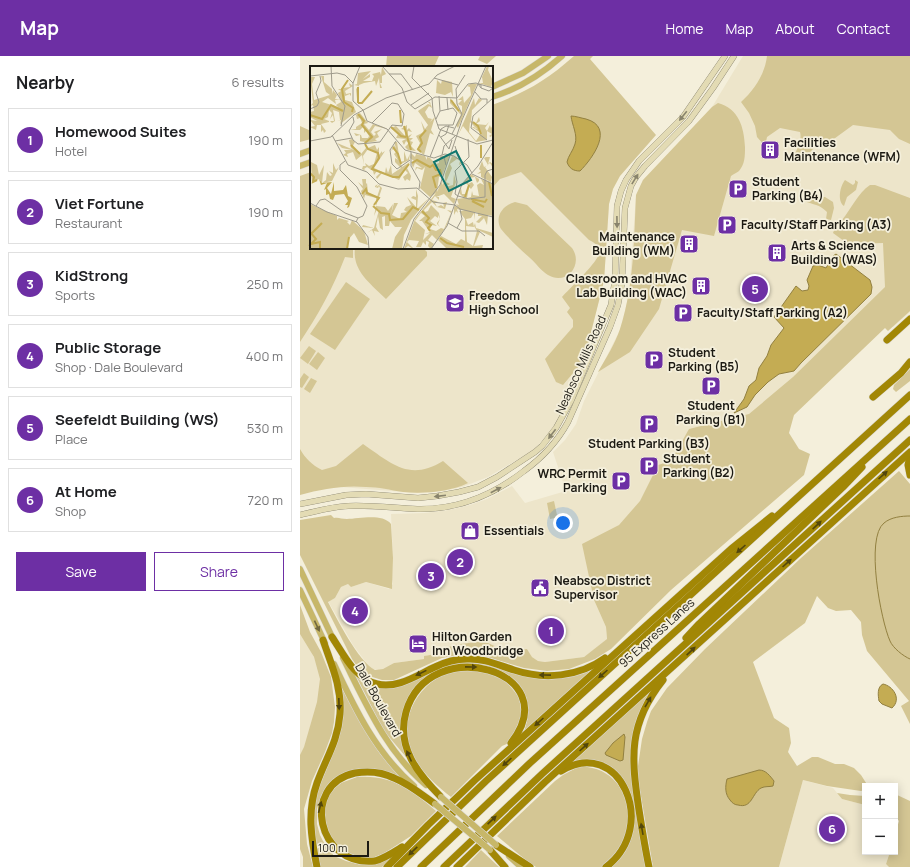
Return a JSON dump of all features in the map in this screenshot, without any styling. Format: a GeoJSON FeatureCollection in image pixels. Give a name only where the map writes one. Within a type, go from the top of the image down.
{"type":"FeatureCollection","features":[{"type":"Feature","properties":{"kind":"highway"},"geometry":{"type":"LineString","coordinates":[[887,340],[910,319]]}},
{"type":"Feature","properties":{"kind":"highway"},"geometry":{"type":"LineString","coordinates":[[873,397],[901,373],[910,362]]}},
{"type":"Feature","properties":{"kind":"highway"},"geometry":{"type":"LineString","coordinates":[[398,867],[486,781],[910,395]]}},
{"type":"Feature","properties":{"kind":"highway","name":"95 Express Lanes"},"geometry":{"type":"LineString","coordinates":[[421,867],[528,765],[910,419]]}},
{"type":"Feature","properties":{"kind":"highway"},"geometry":{"type":"LineString","coordinates":[[444,867],[531,784],[910,440]]}},
{"type":"Feature","properties":{"kind":"highway"},"geometry":{"type":"LineString","coordinates":[[457,867],[545,782],[910,452]]}},
{"type":"Feature","properties":{"kind":"highway"},"geometry":{"type":"LineString","coordinates":[[910,456],[908,465],[910,475]]}},
{"type":"Feature","properties":{"kind":"highway"},"geometry":{"type":"LineString","coordinates":[[653,673],[699,624],[861,470],[864,460]]}},
{"type":"Feature","properties":{"kind":"highway"},"geometry":{"type":"LineString","coordinates":[[386,867],[488,768],[630,639],[730,549],[821,475]]}},
{"type":"Feature","properties":{"kind":"highway"},"geometry":{"type":"LineString","coordinates":[[332,637],[356,673],[372,682],[383,685],[402,682],[435,666],[461,659],[485,660],[514,671],[536,675],[551,676],[573,673],[590,667],[602,660],[630,639]]}},
{"type":"Feature","properties":{"kind":"highway"},"geometry":{"type":"LineString","coordinates":[[317,867],[310,831],[312,802],[317,782],[336,737],[340,714],[337,680],[323,640]]}},
{"type":"Feature","properties":{"kind":"highway"},"geometry":{"type":"LineString","coordinates":[[649,867],[635,784],[633,760],[634,746],[637,728],[644,707],[657,687],[678,662]]}},
{"type":"Feature","properties":{"kind":"highway"},"geometry":{"type":"LineString","coordinates":[[441,797],[422,778],[412,762],[406,747],[404,733],[405,718],[409,704],[423,685],[435,676],[455,668],[482,668],[507,678],[520,691],[525,708],[522,726],[514,740],[488,768]]}},
{"type":"Feature","properties":{"kind":"highway"},"geometry":{"type":"LineString","coordinates":[[545,782],[574,765],[587,764],[604,767],[613,773],[620,781],[627,792],[631,806],[631,829],[622,850],[606,867]]}},
{"type":"Feature","properties":{"kind":"highway"},"geometry":{"type":"LineString","coordinates":[[424,829],[404,846],[376,861],[357,861],[344,857],[328,845],[320,827],[319,811],[323,798],[334,783],[350,774],[364,772],[393,777],[413,788],[435,804]]}},
{"type":"Feature","properties":{"kind":"highway"},"geometry":{"type":"LineString","coordinates":[[496,845],[530,867]]}},
{"type":"Feature","properties":{"kind":"highway"},"geometry":{"type":"LineString","coordinates":[[490,850],[505,867]]}},
{"type":"Feature","properties":{"kind":"main road"},"geometry":{"type":"LineString","coordinates":[[527,82],[550,60],[549,56]]}},
{"type":"Feature","properties":{"kind":"main road"},"geometry":{"type":"LineString","coordinates":[[493,87],[523,73],[549,56]]}},
{"type":"Feature","properties":{"kind":"main road"},"geometry":{"type":"LineString","coordinates":[[493,97],[527,82],[543,72],[562,56]]}},
{"type":"Feature","properties":{"kind":"main road","name":"Neabsco Mills Road"},"geometry":{"type":"LineString","coordinates":[[300,504],[346,495],[366,494],[418,498],[459,492],[478,487],[497,477],[535,452],[546,441],[556,428],[571,400],[611,305],[615,280],[618,206],[621,191],[626,180],[639,161],[688,110],[725,56]]}},
{"type":"Feature","properties":{"kind":"main road","name":"Neabsco Mills Road"},"geometry":{"type":"LineString","coordinates":[[300,515],[330,508],[349,506],[418,509],[465,503],[493,492],[505,485],[547,452],[568,422],[616,311],[622,284],[625,208],[633,182],[645,166],[689,121],[734,56]]}},
{"type":"Feature","properties":{"kind":"main road"},"geometry":{"type":"LineString","coordinates":[[300,154],[310,149]]}},
{"type":"Feature","properties":{"kind":"main road"},"geometry":{"type":"LineString","coordinates":[[300,166],[310,162]]}},
{"type":"Feature","properties":{"kind":"main road","name":"Dale Boulevard"},"geometry":{"type":"LineString","coordinates":[[300,569],[370,714],[390,746],[416,776],[521,867]]}},
{"type":"Feature","properties":{"kind":"main road","name":"Dale Boulevard"},"geometry":{"type":"LineString","coordinates":[[300,590],[357,712],[374,741],[398,771],[510,867]]}},
{"type":"Feature","properties":{"kind":"shaded area"},"geometry":{"type":"Polygon","coordinates":[[[387,56],[439,56],[434,66],[386,66],[387,56]]]}},
{"type":"Feature","properties":{"kind":"shaded area"},"geometry":{"type":"Polygon","coordinates":[[[480,56],[496,56],[487,64],[478,60],[480,56]]]}},
{"type":"Feature","properties":{"kind":"shaded area"},"geometry":{"type":"Polygon","coordinates":[[[574,56],[593,56],[590,59],[656,135],[620,176],[613,189],[609,204],[604,281],[584,360],[563,385],[556,382],[545,359],[573,327],[573,320],[567,312],[570,308],[562,297],[590,267],[599,255],[600,249],[596,244],[589,240],[521,172],[500,179],[493,187],[493,105],[535,85],[574,56]]]}},
{"type":"Feature","properties":{"kind":"shaded area"},"geometry":{"type":"Polygon","coordinates":[[[743,56],[910,56],[910,312],[893,327],[882,317],[784,413],[584,549],[594,600],[606,627],[607,640],[584,657],[545,662],[538,661],[532,657],[527,649],[505,651],[484,641],[453,645],[436,654],[425,656],[424,659],[394,663],[387,668],[379,670],[372,669],[353,645],[328,601],[335,598],[341,587],[348,584],[351,587],[366,582],[389,589],[393,584],[391,514],[425,513],[449,510],[487,499],[512,486],[525,503],[566,491],[553,452],[565,440],[576,424],[584,401],[620,330],[629,295],[636,195],[643,180],[712,107],[743,56]]]}},
{"type":"Feature","properties":{"kind":"shaded area"},"geometry":{"type":"Polygon","coordinates":[[[767,56],[910,56],[910,144],[899,139],[890,130],[853,125],[827,144],[815,147],[810,152],[799,157],[795,154],[800,140],[800,132],[780,128],[767,137],[765,146],[757,137],[755,126],[749,113],[741,102],[758,81],[764,69],[767,56]]]}},
{"type":"Feature","properties":{"kind":"shaded area"},"geometry":{"type":"Polygon","coordinates":[[[718,103],[736,114],[742,126],[745,154],[744,163],[741,168],[738,172],[731,176],[714,236],[682,230],[659,309],[630,352],[598,372],[616,340],[625,313],[631,279],[636,195],[643,180],[712,107],[718,103]]]}},
{"type":"Feature","properties":{"kind":"shaded area","name":"Freedom High School"},"geometry":{"type":"Polygon","coordinates":[[[493,106],[630,120],[609,204],[604,281],[584,360],[559,422],[534,450],[488,477],[462,487],[448,490],[417,493],[341,487],[321,488],[300,494],[300,324],[340,249],[493,249],[493,106]]]}},
{"type":"Feature","properties":{"kind":"shaded area"},"geometry":{"type":"Polygon","coordinates":[[[571,116],[586,119],[595,123],[599,129],[599,143],[590,159],[580,171],[572,169],[567,162],[576,141],[571,116]]]}},
{"type":"Feature","properties":{"kind":"shaded area"},"geometry":{"type":"Polygon","coordinates":[[[300,126],[310,131],[310,139],[300,142],[300,126]]]}},
{"type":"Feature","properties":{"kind":"shaded area"},"geometry":{"type":"Polygon","coordinates":[[[310,172],[310,249],[353,249],[353,258],[345,257],[325,301],[300,342],[300,176],[310,172]]]}},
{"type":"Feature","properties":{"kind":"shaded area"},"geometry":{"type":"Polygon","coordinates":[[[845,180],[853,185],[855,180],[858,182],[856,190],[847,197],[844,206],[840,201],[840,193],[845,180]]]}},
{"type":"Feature","properties":{"kind":"shaded area"},"geometry":{"type":"Polygon","coordinates":[[[870,185],[875,185],[910,198],[910,311],[888,331],[885,328],[794,415],[789,433],[799,449],[810,454],[804,475],[671,590],[611,649],[595,659],[569,669],[547,671],[524,668],[481,655],[463,654],[442,658],[394,680],[382,680],[369,676],[359,669],[352,659],[300,555],[300,520],[331,515],[334,518],[345,519],[370,517],[382,519],[391,524],[393,558],[392,589],[366,582],[351,587],[348,584],[341,587],[335,598],[328,602],[342,629],[355,649],[368,665],[375,670],[383,669],[394,663],[424,659],[424,656],[436,654],[453,645],[484,641],[505,651],[527,649],[532,657],[538,661],[545,662],[584,657],[607,639],[606,627],[594,600],[582,544],[619,525],[640,501],[658,465],[671,461],[689,429],[749,414],[793,377],[885,287],[883,243],[848,244],[833,233],[858,197],[870,185]]]}},
{"type":"Feature","properties":{"kind":"shaded area"},"geometry":{"type":"Polygon","coordinates":[[[807,196],[825,197],[833,202],[834,208],[831,220],[826,219],[827,212],[821,207],[804,201],[804,198],[807,196]]]}},
{"type":"Feature","properties":{"kind":"shaded area"},"geometry":{"type":"Polygon","coordinates":[[[515,202],[527,205],[572,248],[576,261],[571,272],[567,276],[555,278],[545,273],[511,241],[501,229],[499,225],[499,216],[501,212],[507,206],[515,202]]]}},
{"type":"Feature","properties":{"kind":"shaded area"},"geometry":{"type":"Polygon","coordinates":[[[355,249],[424,249],[427,252],[427,256],[386,299],[364,276],[356,264],[355,249]]]}},
{"type":"Feature","properties":{"kind":"shaded area"},"geometry":{"type":"Polygon","coordinates":[[[836,254],[870,280],[872,287],[871,294],[794,371],[779,374],[768,382],[755,395],[747,407],[734,413],[744,399],[749,386],[756,380],[759,368],[767,356],[771,345],[784,328],[774,317],[796,286],[802,291],[808,290],[809,286],[807,280],[813,266],[818,265],[826,268],[833,256],[836,254]]]}},
{"type":"Feature","properties":{"kind":"shaded area"},"geometry":{"type":"Polygon","coordinates":[[[346,282],[370,299],[335,350],[310,334],[346,282]]]}},
{"type":"Feature","properties":{"kind":"shaded area"},"geometry":{"type":"Polygon","coordinates":[[[309,346],[316,351],[308,364],[300,358],[309,346]]]}},
{"type":"Feature","properties":{"kind":"shaded area"},"geometry":{"type":"Polygon","coordinates":[[[318,352],[325,358],[317,370],[309,364],[318,352]]]}},
{"type":"Feature","properties":{"kind":"shaded area"},"geometry":{"type":"Polygon","coordinates":[[[910,369],[910,381],[896,392],[893,389],[894,385],[910,369]]]}},
{"type":"Feature","properties":{"kind":"shaded area"},"geometry":{"type":"Polygon","coordinates":[[[304,373],[309,377],[302,388],[300,387],[300,379],[304,373]]]}},
{"type":"Feature","properties":{"kind":"shaded area"},"geometry":{"type":"Polygon","coordinates":[[[311,378],[317,381],[310,393],[304,389],[311,378]]]}},
{"type":"Feature","properties":{"kind":"shaded area"},"geometry":{"type":"Polygon","coordinates":[[[363,444],[401,468],[410,470],[420,470],[431,467],[443,461],[468,483],[445,490],[419,493],[375,488],[341,487],[324,489],[300,495],[300,449],[309,461],[322,470],[336,466],[363,444]]]}},
{"type":"Feature","properties":{"kind":"shaded area"},"geometry":{"type":"Polygon","coordinates":[[[899,471],[910,484],[910,724],[901,706],[909,701],[867,651],[862,635],[861,622],[851,610],[836,611],[828,608],[817,596],[805,623],[753,662],[774,718],[789,728],[791,743],[788,752],[797,766],[812,757],[818,757],[835,764],[844,764],[854,768],[861,775],[866,783],[862,783],[862,791],[827,786],[803,780],[779,867],[653,867],[637,773],[642,739],[651,711],[667,688],[705,649],[801,558],[899,471]]]}},
{"type":"Feature","properties":{"kind":"shaded area"},"geometry":{"type":"Polygon","coordinates":[[[554,501],[557,515],[555,518],[550,519],[547,503],[554,501]]]}},
{"type":"Feature","properties":{"kind":"shaded area"},"geometry":{"type":"Polygon","coordinates":[[[300,605],[310,632],[321,652],[331,677],[335,707],[332,733],[312,781],[304,809],[307,844],[313,867],[303,867],[303,857],[300,849],[300,755],[304,747],[317,702],[320,679],[314,657],[300,634],[300,605]]]}},
{"type":"Feature","properties":{"kind":"shaded area"},"geometry":{"type":"Polygon","coordinates":[[[300,626],[327,687],[300,789],[300,626]]]}},
{"type":"Feature","properties":{"kind":"shaded area"},"geometry":{"type":"Polygon","coordinates":[[[463,662],[483,664],[541,679],[564,678],[592,671],[524,732],[527,721],[528,707],[526,697],[517,683],[508,676],[496,670],[462,665],[417,687],[411,696],[406,705],[402,741],[406,757],[384,731],[356,676],[377,686],[451,664],[463,662]]]}},
{"type":"Feature","properties":{"kind":"shaded area"},"geometry":{"type":"Polygon","coordinates":[[[462,670],[481,671],[504,679],[519,697],[522,716],[509,743],[502,746],[451,797],[429,778],[412,754],[408,743],[408,720],[416,699],[431,682],[448,673],[462,670]]]}},
{"type":"Feature","properties":{"kind":"shaded area"},"geometry":{"type":"Polygon","coordinates":[[[883,684],[890,687],[895,693],[896,701],[892,708],[882,704],[879,701],[879,689],[883,684]]]}},
{"type":"Feature","properties":{"kind":"shaded area"},"geometry":{"type":"Polygon","coordinates":[[[653,688],[633,739],[647,867],[611,867],[625,849],[633,828],[633,805],[630,794],[625,783],[615,771],[604,767],[574,761],[653,688]]]}},
{"type":"Feature","properties":{"kind":"shaded area"},"geometry":{"type":"Polygon","coordinates":[[[342,689],[370,739],[381,755],[403,778],[361,771],[324,791],[317,809],[317,824],[323,841],[334,856],[361,865],[381,862],[392,858],[382,867],[320,867],[312,828],[315,797],[331,758],[342,699],[342,689]]]}},
{"type":"Feature","properties":{"kind":"shaded area"},"geometry":{"type":"Polygon","coordinates":[[[624,734],[623,760],[620,761],[606,755],[605,753],[613,743],[624,734]]]}},
{"type":"Feature","properties":{"kind":"shaded area"},"geometry":{"type":"Polygon","coordinates":[[[578,767],[593,768],[605,773],[615,781],[622,792],[627,804],[629,817],[623,844],[611,860],[602,867],[536,867],[497,836],[555,781],[578,767]]]}},
{"type":"Feature","properties":{"kind":"shaded area"},"geometry":{"type":"Polygon","coordinates":[[[759,770],[766,772],[769,775],[774,781],[773,786],[764,787],[758,790],[746,805],[743,806],[733,803],[728,798],[726,793],[727,779],[759,770]]]}},
{"type":"Feature","properties":{"kind":"shaded area"},"geometry":{"type":"Polygon","coordinates":[[[357,777],[380,778],[391,781],[418,796],[436,811],[411,836],[383,854],[369,859],[341,853],[336,850],[322,816],[328,796],[335,788],[341,783],[357,777]]]}},
{"type":"Feature","properties":{"kind":"shaded area"},"geometry":{"type":"Polygon","coordinates":[[[803,780],[833,788],[842,799],[862,804],[862,855],[889,855],[886,864],[889,867],[779,867],[803,780]]]}},
{"type":"Feature","properties":{"kind":"shaded area"},"geometry":{"type":"Polygon","coordinates":[[[837,793],[862,796],[862,804],[842,799],[837,793]]]}},
{"type":"Feature","properties":{"kind":"shaded area"},"geometry":{"type":"Polygon","coordinates":[[[898,795],[910,801],[910,867],[889,867],[886,864],[889,855],[898,855],[898,795]]]}},
{"type":"Feature","properties":{"kind":"shaded area"},"geometry":{"type":"Polygon","coordinates":[[[481,850],[499,867],[465,867],[481,850]]]}},
{"type":"Feature","properties":{"kind":"waterway"},"geometry":{"type":"LineString","coordinates":[[910,516],[893,518],[884,523],[878,532],[875,562],[879,599],[886,631],[890,641],[898,652],[910,659]]}},
{"type":"Feature","properties":{"kind":"place","name":"Facilities Maintenance (WFM)"},"geometry":{"type":"Point","coordinates":[770,150]}},
{"type":"Feature","properties":{"kind":"place","name":"Student Parking (B4)"},"geometry":{"type":"Point","coordinates":[738,189]}},
{"type":"Feature","properties":{"kind":"place","name":"Faculty/Staff Parking (A3)"},"geometry":{"type":"Point","coordinates":[727,225]}},
{"type":"Feature","properties":{"kind":"place","name":"Maintenance Building (WM)"},"geometry":{"type":"Point","coordinates":[689,244]}},
{"type":"Feature","properties":{"kind":"place","name":"Arts & Science Building (WAS)"},"geometry":{"type":"Point","coordinates":[777,253]}},
{"type":"Feature","properties":{"kind":"place","name":"Classroom and HVAC Lab Building (WAC)"},"geometry":{"type":"Point","coordinates":[701,286]}},
{"type":"Feature","properties":{"kind":"place","name":"Seefeldt Building (WS)"},"geometry":{"type":"Point","coordinates":[755,289]}},
{"type":"Feature","properties":{"kind":"place","name":"Freedom High School"},"geometry":{"type":"Point","coordinates":[455,303]}},
{"type":"Feature","properties":{"kind":"place","name":"Faculty/Staff Parking (A2)"},"geometry":{"type":"Point","coordinates":[683,313]}},
{"type":"Feature","properties":{"kind":"place","name":"Student Parking (B5)"},"geometry":{"type":"Point","coordinates":[654,360]}},
{"type":"Feature","properties":{"kind":"place","name":"Student Parking (B1)"},"geometry":{"type":"Point","coordinates":[711,386]}},
{"type":"Feature","properties":{"kind":"place","name":"Student Parking (B3)"},"geometry":{"type":"Point","coordinates":[649,424]}},
{"type":"Feature","properties":{"kind":"place","name":"Student Parking (B2)"},"geometry":{"type":"Point","coordinates":[649,466]}},
{"type":"Feature","properties":{"kind":"place","name":"WRC Permit Parking"},"geometry":{"type":"Point","coordinates":[621,481]}},
{"type":"Feature","properties":{"kind":"place","name":"Essentials"},"geometry":{"type":"Point","coordinates":[470,531]}},
{"type":"Feature","properties":{"kind":"place","name":"Viet Fortune"},"geometry":{"type":"Point","coordinates":[460,562]}},
{"type":"Feature","properties":{"kind":"place","name":"KidStrong"},"geometry":{"type":"Point","coordinates":[431,576]}},
{"type":"Feature","properties":{"kind":"place","name":"Neabsco District Supervisor"},"geometry":{"type":"Point","coordinates":[540,588]}},
{"type":"Feature","properties":{"kind":"place","name":"Public Storage"},"geometry":{"type":"Point","coordinates":[355,611]}},
{"type":"Feature","properties":{"kind":"place","name":"Homewood Suites"},"geometry":{"type":"Point","coordinates":[551,631]}},
{"type":"Feature","properties":{"kind":"place","name":"Hilton Garden Inn Woodbridge"},"geometry":{"type":"Point","coordinates":[418,644]}},
{"type":"Feature","properties":{"kind":"place","name":"At Home"},"geometry":{"type":"Point","coordinates":[832,829]}}]}
